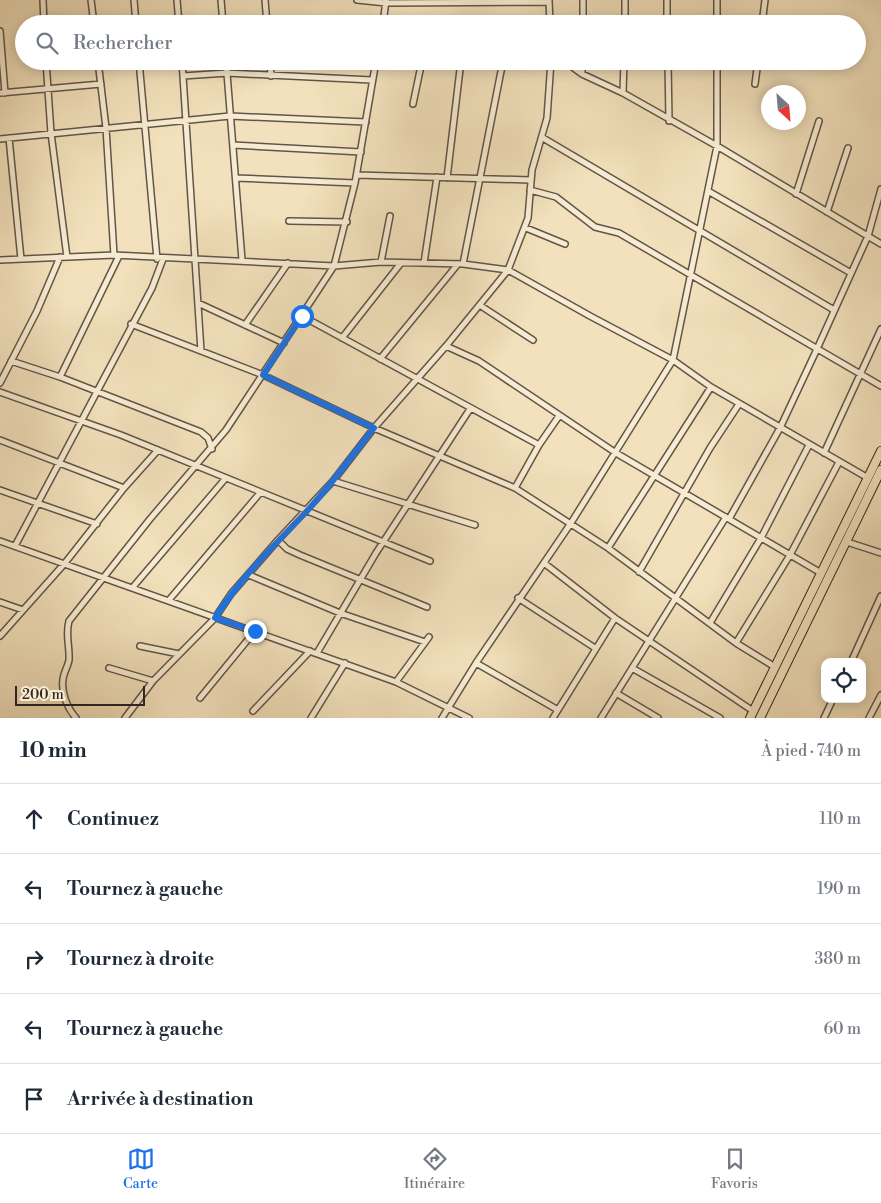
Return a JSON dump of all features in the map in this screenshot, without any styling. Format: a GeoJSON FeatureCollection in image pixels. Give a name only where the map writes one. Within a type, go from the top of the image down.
{"type":"FeatureCollection","features":[{"type":"Feature","properties":{"kind":"main road"},"geometry":{"type":"LineString","coordinates":[[751,715],[881,450]]}},
{"type":"Feature","properties":{"kind":"main road"},"geometry":{"type":"LineString","coordinates":[[760,718],[881,470]]}},
{"type":"Feature","properties":{"kind":"street"},"geometry":{"type":"LineString","coordinates":[[43,0],[44,15]]}},
{"type":"Feature","properties":{"kind":"street"},"geometry":{"type":"LineString","coordinates":[[91,0],[93,15]]}},
{"type":"Feature","properties":{"kind":"street"},"geometry":{"type":"LineString","coordinates":[[134,0],[135,15]]}},
{"type":"Feature","properties":{"kind":"street"},"geometry":{"type":"LineString","coordinates":[[177,0],[178,15]]}},
{"type":"Feature","properties":{"kind":"street"},"geometry":{"type":"LineString","coordinates":[[221,0],[222,15]]}},
{"type":"Feature","properties":{"kind":"street"},"geometry":{"type":"LineString","coordinates":[[265,0],[266,15]]}},
{"type":"Feature","properties":{"kind":"street"},"geometry":{"type":"LineString","coordinates":[[357,0],[549,1],[550,15]]}},
{"type":"Feature","properties":{"kind":"street"},"geometry":{"type":"LineString","coordinates":[[583,0],[583,15]]}},
{"type":"Feature","properties":{"kind":"street"},"geometry":{"type":"LineString","coordinates":[[625,15],[626,0]]}},
{"type":"Feature","properties":{"kind":"street"},"geometry":{"type":"LineString","coordinates":[[667,0],[667,15]]}},
{"type":"Feature","properties":{"kind":"street"},"geometry":{"type":"LineString","coordinates":[[717,0],[717,15]]}},
{"type":"Feature","properties":{"kind":"street"},"geometry":{"type":"LineString","coordinates":[[763,15],[765,0]]}},
{"type":"Feature","properties":{"kind":"street"},"geometry":{"type":"LineString","coordinates":[[384,15],[386,1]]}},
{"type":"Feature","properties":{"kind":"street"},"geometry":{"type":"LineString","coordinates":[[0,31],[2,93],[101,84]]}},
{"type":"Feature","properties":{"kind":"street"},"geometry":{"type":"LineString","coordinates":[[47,70],[50,133],[67,257]]}},
{"type":"Feature","properties":{"kind":"street"},"geometry":{"type":"LineString","coordinates":[[60,377],[116,256],[106,128],[99,70]]}},
{"type":"Feature","properties":{"kind":"street"},"geometry":{"type":"LineString","coordinates":[[15,546],[36,502],[82,422],[131,324],[152,288],[160,259],[144,125],[140,70]]}},
{"type":"Feature","properties":{"kind":"street"},"geometry":{"type":"LineString","coordinates":[[183,70],[202,351]]}},
{"type":"Feature","properties":{"kind":"street"},"geometry":{"type":"LineString","coordinates":[[228,70],[242,260]]}},
{"type":"Feature","properties":{"kind":"street"},"geometry":{"type":"LineString","coordinates":[[271,70],[271,76]]}},
{"type":"Feature","properties":{"kind":"street"},"geometry":{"type":"LineString","coordinates":[[76,718],[70,711],[64,692],[63,678],[69,660],[68,626],[84,600],[196,465],[212,449],[334,266],[347,222],[357,175],[374,70]]}},
{"type":"Feature","properties":{"kind":"street"},"geometry":{"type":"LineString","coordinates":[[413,104],[420,70]]}},
{"type":"Feature","properties":{"kind":"street"},"geometry":{"type":"LineString","coordinates":[[447,178],[460,70]]}},
{"type":"Feature","properties":{"kind":"street"},"geometry":{"type":"LineString","coordinates":[[380,359],[461,264],[501,70]]}},
{"type":"Feature","properties":{"kind":"street"},"geometry":{"type":"LineString","coordinates":[[125,718],[153,681],[215,618],[278,540],[308,511],[374,428],[480,306],[508,270],[526,228],[530,180],[536,149],[542,138],[547,118],[550,70]]}},
{"type":"Feature","properties":{"kind":"street"},"geometry":{"type":"LineString","coordinates":[[576,70],[623,93],[717,146],[881,244]]}},
{"type":"Feature","properties":{"kind":"street"},"geometry":{"type":"LineString","coordinates":[[623,93],[624,70]]}},
{"type":"Feature","properties":{"kind":"street"},"geometry":{"type":"LineString","coordinates":[[668,70],[669,120]]}},
{"type":"Feature","properties":{"kind":"street"},"geometry":{"type":"LineString","coordinates":[[442,718],[518,598],[544,563],[616,453],[674,360],[717,146],[717,70]]}},
{"type":"Feature","properties":{"kind":"street"},"geometry":{"type":"LineString","coordinates":[[755,84],[757,70]]}},
{"type":"Feature","properties":{"kind":"street"},"geometry":{"type":"LineString","coordinates":[[183,76],[228,73],[372,80]]}},
{"type":"Feature","properties":{"kind":"street"},"geometry":{"type":"LineString","coordinates":[[0,139],[230,116],[366,122]]}},
{"type":"Feature","properties":{"kind":"street"},"geometry":{"type":"LineString","coordinates":[[796,194],[818,121]]}},
{"type":"Feature","properties":{"kind":"street"},"geometry":{"type":"LineString","coordinates":[[9,138],[21,259]]}},
{"type":"Feature","properties":{"kind":"street"},"geometry":{"type":"LineString","coordinates":[[542,138],[834,310]]}},
{"type":"Feature","properties":{"kind":"street"},"geometry":{"type":"LineString","coordinates":[[233,145],[361,152]]}},
{"type":"Feature","properties":{"kind":"street"},"geometry":{"type":"LineString","coordinates":[[827,212],[848,148]]}},
{"type":"Feature","properties":{"kind":"street"},"geometry":{"type":"LineString","coordinates":[[357,175],[530,180]]}},
{"type":"Feature","properties":{"kind":"street"},"geometry":{"type":"LineString","coordinates":[[424,263],[437,177]]}},
{"type":"Feature","properties":{"kind":"street"},"geometry":{"type":"LineString","coordinates":[[236,178],[355,183]]}},
{"type":"Feature","properties":{"kind":"street"},"geometry":{"type":"LineString","coordinates":[[601,718],[727,518],[780,428],[868,236],[881,189]]}},
{"type":"Feature","properties":{"kind":"street"},"geometry":{"type":"LineString","coordinates":[[530,190],[556,197],[595,227],[619,234],[881,386]]}},
{"type":"Feature","properties":{"kind":"street"},"geometry":{"type":"LineString","coordinates":[[708,191],[851,274]]}},
{"type":"Feature","properties":{"kind":"street"},"geometry":{"type":"LineString","coordinates":[[381,262],[390,216]]}},
{"type":"Feature","properties":{"kind":"street"},"geometry":{"type":"LineString","coordinates":[[289,221],[347,222]]}},
{"type":"Feature","properties":{"kind":"street"},"geometry":{"type":"LineString","coordinates":[[526,228],[565,244]]}},
{"type":"Feature","properties":{"kind":"street"},"geometry":{"type":"LineString","coordinates":[[0,260],[116,256],[160,259],[242,260],[334,266],[381,262],[461,264],[508,270],[674,360],[711,387],[868,478]]}},
{"type":"Feature","properties":{"kind":"street"},"geometry":{"type":"LineString","coordinates":[[0,383],[37,311],[60,257]]}},
{"type":"Feature","properties":{"kind":"street"},"geometry":{"type":"LineString","coordinates":[[0,267],[8,259]]}},
{"type":"Feature","properties":{"kind":"street"},"geometry":{"type":"LineString","coordinates":[[245,325],[288,263]]}},
{"type":"Feature","properties":{"kind":"street"},"geometry":{"type":"LineString","coordinates":[[342,338],[401,263]]}},
{"type":"Feature","properties":{"kind":"street"},"geometry":{"type":"LineString","coordinates":[[198,303],[284,343]]}},
{"type":"Feature","properties":{"kind":"street"},"geometry":{"type":"LineString","coordinates":[[480,306],[533,340]]}},
{"type":"Feature","properties":{"kind":"street"},"geometry":{"type":"LineString","coordinates":[[302,316],[470,410],[539,446]]}},
{"type":"Feature","properties":{"kind":"street"},"geometry":{"type":"LineString","coordinates":[[131,324],[263,375],[374,428],[515,488],[571,522],[736,643],[774,667]]}},
{"type":"Feature","properties":{"kind":"street"},"geometry":{"type":"LineString","coordinates":[[824,453],[859,373],[881,329]]}},
{"type":"Feature","properties":{"kind":"street"},"geometry":{"type":"LineString","coordinates":[[446,346],[479,361],[616,453],[821,573]]}},
{"type":"Feature","properties":{"kind":"street"},"geometry":{"type":"LineString","coordinates":[[11,361],[60,377],[201,432],[208,438],[212,449]]}},
{"type":"Feature","properties":{"kind":"street"},"geometry":{"type":"LineString","coordinates":[[608,548],[711,387]]}},
{"type":"Feature","properties":{"kind":"street"},"geometry":{"type":"LineString","coordinates":[[0,392],[158,450],[430,561]]}},
{"type":"Feature","properties":{"kind":"street"},"geometry":{"type":"LineString","coordinates":[[639,572],[684,493],[739,404]]}},
{"type":"Feature","properties":{"kind":"street"},"geometry":{"type":"LineString","coordinates":[[317,653],[360,579],[470,410]]}},
{"type":"Feature","properties":{"kind":"street"},"geometry":{"type":"LineString","coordinates":[[515,488],[559,416]]}},
{"type":"Feature","properties":{"kind":"street"},"geometry":{"type":"LineString","coordinates":[[0,440],[124,488]]}},
{"type":"Feature","properties":{"kind":"street"},"geometry":{"type":"LineString","coordinates":[[710,623],[760,538],[809,445]]}},
{"type":"Feature","properties":{"kind":"street"},"geometry":{"type":"LineString","coordinates":[[0,636],[66,563],[124,488],[158,450]]}},
{"type":"Feature","properties":{"kind":"street"},"geometry":{"type":"LineString","coordinates":[[736,643],[790,555],[839,462]]}},
{"type":"Feature","properties":{"kind":"street"},"geometry":{"type":"LineString","coordinates":[[133,587],[225,478]]}},
{"type":"Feature","properties":{"kind":"street"},"geometry":{"type":"LineString","coordinates":[[333,481],[475,525]]}},
{"type":"Feature","properties":{"kind":"street"},"geometry":{"type":"LineString","coordinates":[[0,490],[97,524]]}},
{"type":"Feature","properties":{"kind":"street"},"geometry":{"type":"LineString","coordinates":[[169,600],[260,493]]}},
{"type":"Feature","properties":{"kind":"street"},"geometry":{"type":"LineString","coordinates":[[278,540],[287,549],[300,556],[427,607]]}},
{"type":"Feature","properties":{"kind":"street"},"geometry":{"type":"LineString","coordinates":[[0,541],[396,682],[470,718]]}},
{"type":"Feature","properties":{"kind":"street"},"geometry":{"type":"LineString","coordinates":[[847,542],[881,553]]}},
{"type":"Feature","properties":{"kind":"street"},"geometry":{"type":"LineString","coordinates":[[544,563],[615,618],[751,715]]}},
{"type":"Feature","properties":{"kind":"street"},"geometry":{"type":"LineString","coordinates":[[248,576],[340,613],[427,640],[396,682]]}},
{"type":"Feature","properties":{"kind":"street"},"geometry":{"type":"LineString","coordinates":[[852,658],[881,596]]}},
{"type":"Feature","properties":{"kind":"street"},"geometry":{"type":"LineString","coordinates":[[518,598],[595,648]]}},
{"type":"Feature","properties":{"kind":"street"},"geometry":{"type":"LineString","coordinates":[[0,602],[23,610]]}},
{"type":"Feature","properties":{"kind":"street"},"geometry":{"type":"LineString","coordinates":[[553,718],[615,618]]}},
{"type":"Feature","properties":{"kind":"street"},"geometry":{"type":"LineString","coordinates":[[200,698],[255,631]]}},
{"type":"Feature","properties":{"kind":"street"},"geometry":{"type":"LineString","coordinates":[[140,646],[179,654]]}},
{"type":"Feature","properties":{"kind":"street"},"geometry":{"type":"LineString","coordinates":[[253,711],[310,651]]}},
{"type":"Feature","properties":{"kind":"street"},"geometry":{"type":"LineString","coordinates":[[476,663],[558,710]]}},
{"type":"Feature","properties":{"kind":"street"},"geometry":{"type":"LineString","coordinates":[[312,718],[345,664]]}},
{"type":"Feature","properties":{"kind":"street"},"geometry":{"type":"LineString","coordinates":[[109,668],[153,681]]}},
{"type":"Feature","properties":{"kind":"street"},"geometry":{"type":"LineString","coordinates":[[632,668],[720,718]]}},
{"type":"Feature","properties":{"kind":"street"},"geometry":{"type":"LineString","coordinates":[[616,693],[658,718]]}},
{"type":"Feature","properties":{"kind":"street"},"geometry":{"type":"LineString","coordinates":[[869,718],[879,704],[881,695]]}},
{"type":"Feature","properties":{"kind":"street"},"geometry":{"type":"LineString","coordinates":[[824,718],[831,703]]}},
{"type":"Feature","properties":{"kind":"route"},"geometry":{"type":"LineString","coordinates":[[255,631],[215,618],[231,594],[278,540],[308,511],[374,428],[263,375],[302,316]]}}]}
